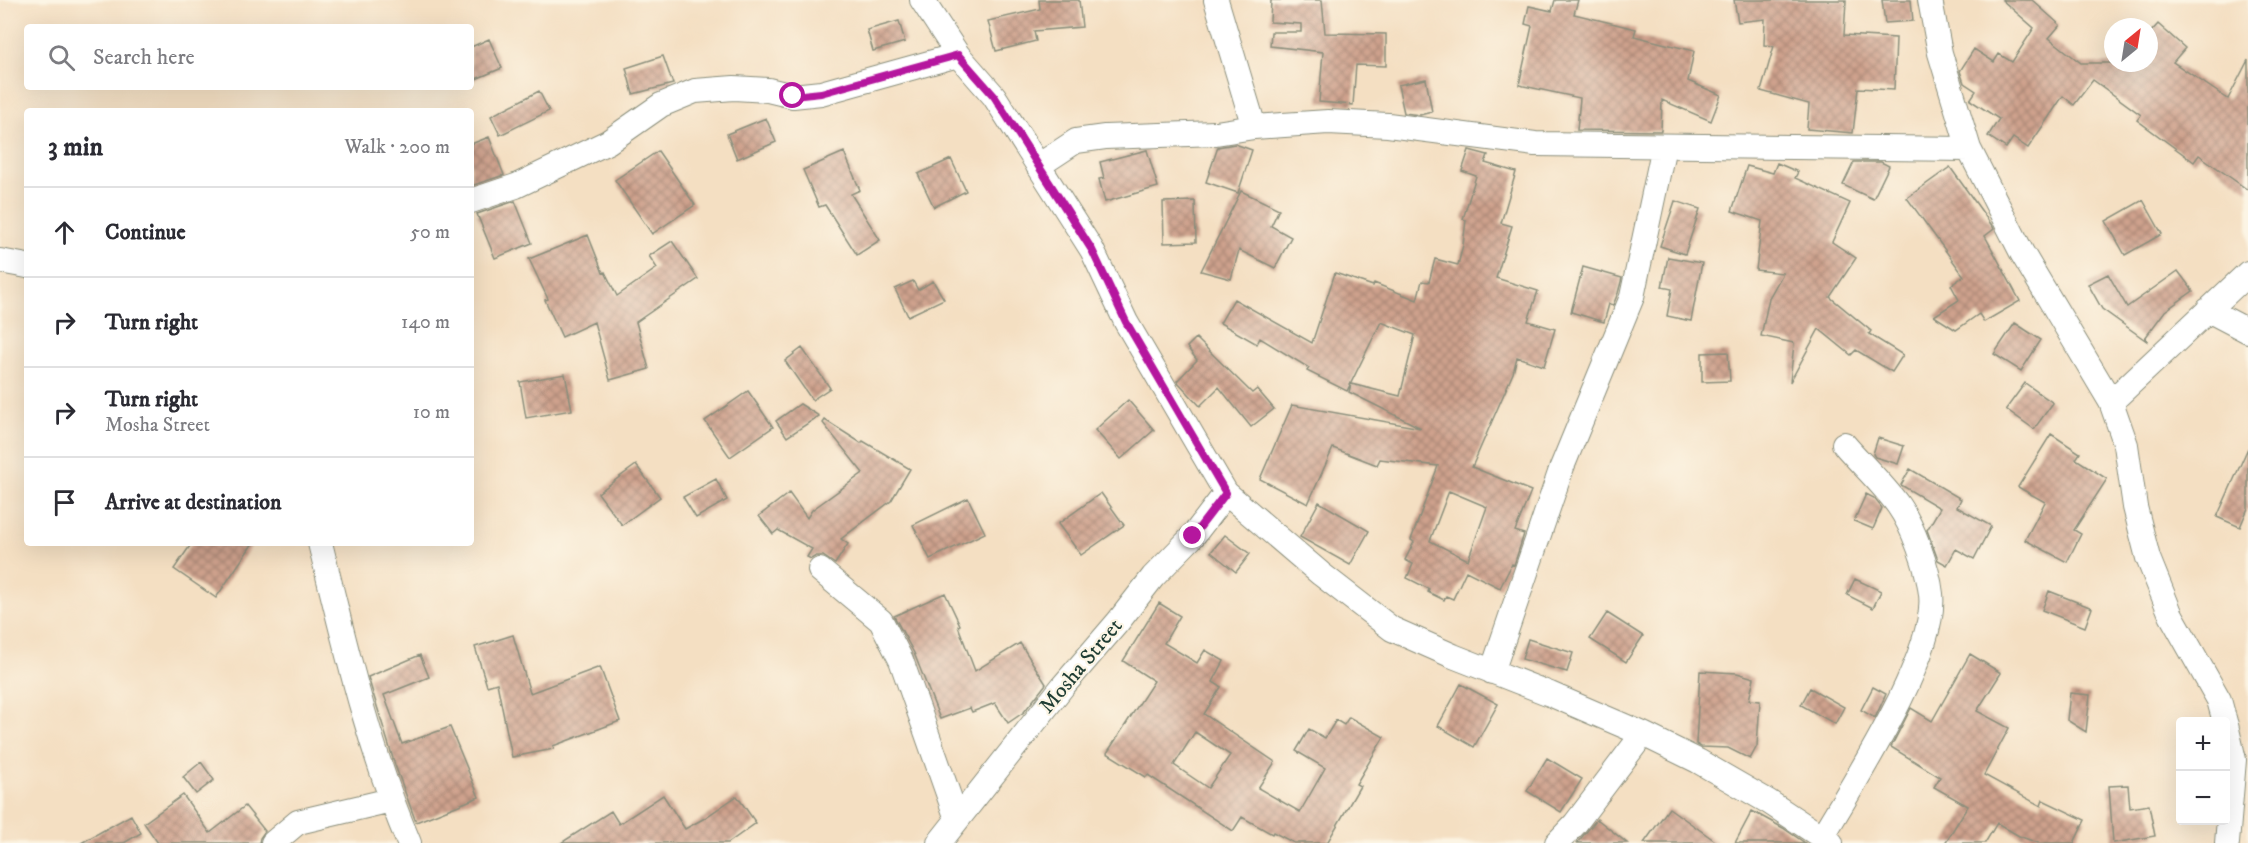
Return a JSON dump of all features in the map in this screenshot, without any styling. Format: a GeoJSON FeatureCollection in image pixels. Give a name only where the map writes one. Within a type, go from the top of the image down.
{"type":"FeatureCollection","features":[{"type":"Feature","properties":{"kind":"street"},"geometry":{"type":"LineString","coordinates":[[922,0],[958,55],[994,96],[1092,250],[1126,322],[1226,493],[1321,574],[1392,629],[1643,734],[1698,761],[1769,802],[1826,840],[1914,667],[1928,629],[1931,595],[1916,538],[1898,506],[1844,444]]}},
{"type":"Feature","properties":{"kind":"street"},"geometry":{"type":"LineString","coordinates":[[1216,0],[1254,127]]}},
{"type":"Feature","properties":{"kind":"street"},"geometry":{"type":"LineString","coordinates":[[1930,0],[1940,53],[1969,148],[2022,253],[2111,402],[2126,445],[2135,507],[2148,558],[2171,615],[2219,700],[2223,717]]}},
{"type":"Feature","properties":{"kind":"street"},"geometry":{"type":"LineString","coordinates":[[474,200],[516,186],[608,142],[661,105],[694,91],[734,88],[768,90],[793,96],[821,93],[958,55]]}},
{"type":"Feature","properties":{"kind":"street"},"geometry":{"type":"LineString","coordinates":[[1038,166],[1076,141],[1105,137],[1216,133],[1254,127],[1328,122],[1388,125],[1535,144],[1969,148]]}},
{"type":"Feature","properties":{"kind":"street"},"geometry":{"type":"LineString","coordinates":[[1492,672],[1562,467],[1632,297],[1664,146]]}},
{"type":"Feature","properties":{"kind":"street"},"geometry":{"type":"LineString","coordinates":[[0,261],[24,265]]}},
{"type":"Feature","properties":{"kind":"street"},"geometry":{"type":"LineString","coordinates":[[2111,402],[2248,273]]}},
{"type":"Feature","properties":{"kind":"street"},"geometry":{"type":"LineString","coordinates":[[2208,310],[2248,331]]}},
{"type":"Feature","properties":{"kind":"street","name":"Mosha Street"},"geometry":{"type":"LineString","coordinates":[[939,843],[1063,686],[1153,577],[1193,536],[1226,493]]}},
{"type":"Feature","properties":{"kind":"street"},"geometry":{"type":"LineString","coordinates":[[321,546],[355,682],[391,800],[409,843]]}},
{"type":"Feature","properties":{"kind":"street"},"geometry":{"type":"LineString","coordinates":[[820,570],[881,621],[901,660],[957,819]]}},
{"type":"Feature","properties":{"kind":"street"},"geometry":{"type":"LineString","coordinates":[[1557,843],[1575,824],[1643,734]]}},
{"type":"Feature","properties":{"kind":"street"},"geometry":{"type":"LineString","coordinates":[[2227,843],[2234,760],[2230,744]]}},
{"type":"Feature","properties":{"kind":"street"},"geometry":{"type":"LineString","coordinates":[[273,843],[298,822],[391,800]]}},
{"type":"Feature","properties":{"kind":"building"},"geometry":{"type":"Polygon","coordinates":[[[1039,0],[1079,0],[1082,27],[1034,31],[1036,41],[996,51],[988,21],[1040,9],[1039,0]]]}},
{"type":"Feature","properties":{"kind":"building"},"geometry":{"type":"Polygon","coordinates":[[[1271,0],[1322,0],[1325,33],[1386,34],[1386,66],[1356,65],[1353,105],[1319,102],[1323,52],[1270,46],[1271,32],[1301,32],[1301,24],[1270,22],[1271,0]]]}},
{"type":"Feature","properties":{"kind":"building"},"geometry":{"type":"Polygon","coordinates":[[[1555,0],[1578,0],[1574,14],[1636,29],[1634,36],[1694,51],[1688,81],[1721,95],[1711,121],[1662,100],[1661,131],[1577,130],[1580,98],[1519,85],[1532,26],[1525,24],[1529,6],[1552,11],[1555,0]]]}},
{"type":"Feature","properties":{"kind":"building"},"geometry":{"type":"Polygon","coordinates":[[[1734,0],[1846,0],[1844,35],[1896,38],[1894,90],[1858,88],[1853,133],[1807,129],[1809,104],[1761,91],[1774,46],[1764,45],[1765,19],[1738,22],[1734,0]]]}},
{"type":"Feature","properties":{"kind":"building"},"geometry":{"type":"Polygon","coordinates":[[[1882,0],[1911,0],[1913,21],[1885,23],[1882,0]]]}},
{"type":"Feature","properties":{"kind":"building"},"geometry":{"type":"Polygon","coordinates":[[[2002,0],[2032,0],[2060,25],[2049,38],[2081,63],[2104,63],[2104,72],[2158,72],[2158,24],[2185,48],[2173,62],[2228,99],[2248,60],[2248,190],[2199,155],[2194,162],[2137,120],[2141,115],[2093,80],[2074,105],[2063,96],[2028,148],[2013,138],[2006,148],[1988,136],[1999,119],[1970,100],[1976,91],[1964,83],[1960,71],[1974,49],[1994,62],[1999,54],[2012,62],[2034,28],[2002,0]]]}},
{"type":"Feature","properties":{"kind":"building"},"geometry":{"type":"Polygon","coordinates":[[[899,21],[905,42],[873,51],[867,30],[899,21]]]}},
{"type":"Feature","properties":{"kind":"building"},"geometry":{"type":"Polygon","coordinates":[[[489,39],[502,68],[474,80],[474,46],[489,39]]]}},
{"type":"Feature","properties":{"kind":"building"},"geometry":{"type":"Polygon","coordinates":[[[663,56],[673,84],[633,94],[626,68],[663,56]]]}},
{"type":"Feature","properties":{"kind":"building"},"geometry":{"type":"Polygon","coordinates":[[[1426,79],[1432,112],[1420,115],[1404,113],[1398,85],[1426,79]]]}},
{"type":"Feature","properties":{"kind":"building"},"geometry":{"type":"Polygon","coordinates":[[[539,91],[549,111],[500,135],[491,116],[539,91]]]}},
{"type":"Feature","properties":{"kind":"building"},"geometry":{"type":"Polygon","coordinates":[[[766,118],[776,142],[737,159],[727,134],[766,118]]]}},
{"type":"Feature","properties":{"kind":"building"},"geometry":{"type":"Polygon","coordinates":[[[489,137],[504,175],[474,185],[474,143],[489,137]]]}},
{"type":"Feature","properties":{"kind":"building"},"geometry":{"type":"Polygon","coordinates":[[[1235,144],[1252,150],[1238,193],[1206,182],[1218,147],[1235,144]]]}},
{"type":"Feature","properties":{"kind":"building"},"geometry":{"type":"Polygon","coordinates":[[[1147,150],[1158,187],[1105,202],[1099,179],[1104,178],[1100,162],[1147,150]]]}},
{"type":"Feature","properties":{"kind":"building"},"geometry":{"type":"Polygon","coordinates":[[[1469,150],[1488,155],[1485,163],[1516,172],[1501,223],[1512,226],[1496,278],[1538,291],[1528,321],[1555,329],[1544,366],[1517,357],[1513,373],[1472,467],[1531,491],[1515,531],[1524,534],[1514,565],[1512,564],[1500,588],[1466,571],[1453,599],[1446,596],[1444,600],[1407,578],[1413,564],[1405,560],[1414,542],[1411,540],[1438,466],[1380,459],[1377,465],[1333,448],[1308,504],[1260,479],[1292,405],[1421,428],[1349,392],[1351,384],[1400,396],[1415,335],[1381,322],[1347,391],[1307,371],[1309,368],[1260,338],[1257,344],[1220,323],[1234,299],[1312,343],[1335,273],[1373,286],[1374,283],[1417,300],[1422,281],[1429,282],[1435,259],[1458,265],[1466,220],[1463,219],[1476,176],[1462,171],[1469,150]],[[1449,491],[1430,541],[1468,560],[1487,507],[1449,491]]]}},
{"type":"Feature","properties":{"kind":"building"},"geometry":{"type":"Polygon","coordinates":[[[658,151],[695,205],[652,234],[615,180],[658,151]]]}},
{"type":"Feature","properties":{"kind":"building"},"geometry":{"type":"Polygon","coordinates":[[[844,152],[860,190],[851,194],[880,240],[857,255],[825,205],[819,207],[803,170],[844,152]]]}},
{"type":"Feature","properties":{"kind":"building"},"geometry":{"type":"Polygon","coordinates":[[[951,159],[966,191],[934,207],[918,174],[951,159]]]}},
{"type":"Feature","properties":{"kind":"building"},"geometry":{"type":"Polygon","coordinates":[[[1854,162],[1881,162],[1889,166],[1873,199],[1843,185],[1854,162]]]}},
{"type":"Feature","properties":{"kind":"building"},"geometry":{"type":"Polygon","coordinates":[[[1777,163],[1798,172],[1795,178],[1850,203],[1832,242],[1856,258],[1830,297],[1871,331],[1869,334],[1903,355],[1892,372],[1856,350],[1851,355],[1819,329],[1790,382],[1794,343],[1761,336],[1769,298],[1783,273],[1756,270],[1762,221],[1732,211],[1747,166],[1773,173],[1777,163]]]}},
{"type":"Feature","properties":{"kind":"building"},"geometry":{"type":"Polygon","coordinates":[[[1950,167],[1993,227],[1994,229],[1985,236],[2020,301],[1984,322],[1979,314],[1956,330],[1934,316],[1959,300],[1951,285],[1964,276],[1907,198],[1950,167]]]}},
{"type":"Feature","properties":{"kind":"building"},"geometry":{"type":"Polygon","coordinates":[[[1241,191],[1279,209],[1271,226],[1291,237],[1275,268],[1239,250],[1231,279],[1201,271],[1241,191]]]}},
{"type":"Feature","properties":{"kind":"building"},"geometry":{"type":"Polygon","coordinates":[[[2143,200],[2162,234],[2125,255],[2106,221],[2143,200]]]}},
{"type":"Feature","properties":{"kind":"building"},"geometry":{"type":"Polygon","coordinates":[[[515,201],[532,243],[495,258],[477,214],[515,201]]]}},
{"type":"Feature","properties":{"kind":"building"},"geometry":{"type":"Polygon","coordinates":[[[1195,201],[1196,242],[1164,243],[1163,202],[1195,201]]]}},
{"type":"Feature","properties":{"kind":"building"},"geometry":{"type":"Polygon","coordinates":[[[1675,201],[1700,209],[1685,254],[1660,246],[1675,201]]]}},
{"type":"Feature","properties":{"kind":"building"},"geometry":{"type":"Polygon","coordinates":[[[588,235],[603,273],[605,272],[617,296],[657,268],[649,256],[672,241],[698,279],[636,322],[649,369],[610,380],[594,322],[562,337],[545,300],[548,299],[529,259],[588,235]]]}},
{"type":"Feature","properties":{"kind":"building"},"geometry":{"type":"Polygon","coordinates":[[[1668,257],[1702,263],[1691,321],[1667,316],[1672,289],[1662,287],[1668,257]]]}},
{"type":"Feature","properties":{"kind":"building"},"geometry":{"type":"Polygon","coordinates":[[[1583,267],[1622,278],[1613,305],[1609,304],[1604,322],[1571,312],[1583,267]]]}},
{"type":"Feature","properties":{"kind":"building"},"geometry":{"type":"Polygon","coordinates":[[[2178,271],[2193,291],[2165,311],[2145,338],[2148,342],[2102,309],[2088,284],[2108,274],[2127,307],[2178,271]]]}},
{"type":"Feature","properties":{"kind":"building"},"geometry":{"type":"Polygon","coordinates":[[[913,281],[918,290],[933,281],[944,299],[908,316],[895,289],[913,281]]]}},
{"type":"Feature","properties":{"kind":"building"},"geometry":{"type":"Polygon","coordinates":[[[2015,323],[2041,340],[2021,371],[1994,354],[2015,323]]]}},
{"type":"Feature","properties":{"kind":"building"},"geometry":{"type":"Polygon","coordinates":[[[1196,338],[1252,393],[1257,389],[1274,409],[1251,427],[1219,387],[1200,406],[1177,381],[1197,360],[1187,347],[1196,338]]]}},
{"type":"Feature","properties":{"kind":"building"},"geometry":{"type":"Polygon","coordinates":[[[802,348],[830,388],[812,400],[785,361],[802,348]]]}},
{"type":"Feature","properties":{"kind":"building"},"geometry":{"type":"Polygon","coordinates":[[[1728,352],[1730,381],[1702,382],[1702,353],[1728,352]]]}},
{"type":"Feature","properties":{"kind":"building"},"geometry":{"type":"Polygon","coordinates":[[[565,374],[572,410],[526,418],[520,382],[565,374]]]}},
{"type":"Feature","properties":{"kind":"building"},"geometry":{"type":"Polygon","coordinates":[[[2025,383],[2053,403],[2034,429],[2006,409],[2025,383]]]}},
{"type":"Feature","properties":{"kind":"building"},"geometry":{"type":"Polygon","coordinates":[[[748,391],[773,427],[730,457],[705,421],[748,391]]]}},
{"type":"Feature","properties":{"kind":"building"},"geometry":{"type":"Polygon","coordinates":[[[1128,400],[1154,430],[1121,459],[1095,430],[1128,400]]]}},
{"type":"Feature","properties":{"kind":"building"},"geometry":{"type":"Polygon","coordinates":[[[800,404],[819,416],[787,437],[776,421],[800,404]]]}},
{"type":"Feature","properties":{"kind":"building"},"geometry":{"type":"Polygon","coordinates":[[[825,420],[861,443],[863,441],[910,469],[891,501],[841,539],[848,544],[835,564],[823,556],[811,559],[807,557],[812,549],[778,530],[773,534],[759,516],[789,493],[807,518],[812,510],[863,473],[823,423],[825,420]]]}},
{"type":"Feature","properties":{"kind":"building"},"geometry":{"type":"Polygon","coordinates":[[[2051,434],[2080,453],[2076,459],[2107,479],[2074,530],[2081,534],[2067,562],[2025,540],[2045,502],[2018,487],[2051,434]]]}},
{"type":"Feature","properties":{"kind":"building"},"geometry":{"type":"Polygon","coordinates":[[[1878,438],[1904,446],[1898,464],[1875,457],[1873,454],[1878,438]]]}},
{"type":"Feature","properties":{"kind":"building"},"geometry":{"type":"Polygon","coordinates":[[[2248,448],[2248,508],[2240,527],[2217,517],[2248,448]]]}},
{"type":"Feature","properties":{"kind":"building"},"geometry":{"type":"Polygon","coordinates":[[[636,465],[660,497],[622,525],[598,493],[636,465]]]}},
{"type":"Feature","properties":{"kind":"building"},"geometry":{"type":"Polygon","coordinates":[[[1910,469],[1961,499],[1957,507],[1991,526],[1974,559],[1956,549],[1947,565],[1938,560],[1927,530],[1940,508],[1901,485],[1910,469]]]}},
{"type":"Feature","properties":{"kind":"building"},"geometry":{"type":"Polygon","coordinates":[[[716,479],[727,500],[696,518],[683,497],[716,479]]]}},
{"type":"Feature","properties":{"kind":"building"},"geometry":{"type":"Polygon","coordinates":[[[1101,493],[1124,525],[1081,555],[1058,524],[1101,493]]]}},
{"type":"Feature","properties":{"kind":"building"},"geometry":{"type":"Polygon","coordinates":[[[1866,494],[1874,498],[1882,508],[1873,529],[1854,521],[1866,494]]]}},
{"type":"Feature","properties":{"kind":"building"},"geometry":{"type":"Polygon","coordinates":[[[968,498],[985,533],[930,559],[913,525],[968,498]]]}},
{"type":"Feature","properties":{"kind":"building"},"geometry":{"type":"Polygon","coordinates":[[[1319,502],[1369,531],[1350,565],[1300,537],[1319,502]]]}},
{"type":"Feature","properties":{"kind":"building"},"geometry":{"type":"Polygon","coordinates":[[[1225,535],[1250,554],[1236,572],[1211,552],[1225,535]]]}},
{"type":"Feature","properties":{"kind":"building"},"geometry":{"type":"Polygon","coordinates":[[[190,546],[251,546],[216,598],[174,569],[190,546]]]}},
{"type":"Feature","properties":{"kind":"building"},"geometry":{"type":"Polygon","coordinates":[[[1855,579],[1881,591],[1873,608],[1847,595],[1855,579]]]}},
{"type":"Feature","properties":{"kind":"building"},"geometry":{"type":"Polygon","coordinates":[[[2049,591],[2092,608],[2085,627],[2042,610],[2049,591]]]}},
{"type":"Feature","properties":{"kind":"building"},"geometry":{"type":"Polygon","coordinates":[[[945,593],[960,625],[958,626],[975,671],[1020,643],[1046,684],[1024,712],[1008,723],[995,703],[972,712],[970,708],[940,719],[914,653],[894,616],[945,593]]]}},
{"type":"Feature","properties":{"kind":"building"},"geometry":{"type":"Polygon","coordinates":[[[1159,603],[1180,616],[1164,643],[1197,663],[1205,650],[1224,661],[1213,682],[1221,687],[1204,714],[1275,762],[1258,788],[1300,812],[1325,768],[1296,751],[1309,729],[1325,738],[1336,720],[1344,725],[1349,717],[1384,737],[1356,784],[1360,786],[1327,843],[1294,843],[1242,817],[1233,831],[1148,775],[1146,777],[1107,753],[1154,681],[1123,661],[1159,603]],[[1195,732],[1174,765],[1208,788],[1230,755],[1195,732]]]}},
{"type":"Feature","properties":{"kind":"building"},"geometry":{"type":"Polygon","coordinates":[[[1607,613],[1643,636],[1626,662],[1590,639],[1607,613]]]}},
{"type":"Feature","properties":{"kind":"building"},"geometry":{"type":"Polygon","coordinates":[[[513,635],[530,693],[600,667],[620,721],[553,746],[554,749],[512,757],[497,683],[487,686],[475,647],[513,635]]]}},
{"type":"Feature","properties":{"kind":"building"},"geometry":{"type":"Polygon","coordinates":[[[1528,639],[1573,653],[1567,672],[1522,659],[1528,639]]]}},
{"type":"Feature","properties":{"kind":"building"},"geometry":{"type":"Polygon","coordinates":[[[1970,654],[2001,673],[1977,711],[2009,728],[1984,775],[2041,806],[2043,800],[2085,820],[2074,843],[2038,843],[2019,836],[1997,823],[1985,843],[1945,843],[1968,806],[1934,787],[1940,777],[1891,747],[1911,708],[1932,721],[1970,654]]]}},
{"type":"Feature","properties":{"kind":"building"},"geometry":{"type":"Polygon","coordinates":[[[420,655],[429,677],[384,695],[402,744],[450,727],[479,797],[416,822],[395,765],[368,677],[420,655]]]}},
{"type":"Feature","properties":{"kind":"building"},"geometry":{"type":"Polygon","coordinates":[[[1700,671],[1737,673],[1754,678],[1749,700],[1760,701],[1757,746],[1750,759],[1728,748],[1701,747],[1696,744],[1700,671]]]}},
{"type":"Feature","properties":{"kind":"building"},"geometry":{"type":"Polygon","coordinates":[[[1461,684],[1498,704],[1474,747],[1438,726],[1461,684]]]}},
{"type":"Feature","properties":{"kind":"building"},"geometry":{"type":"Polygon","coordinates":[[[1873,687],[1886,694],[1875,718],[1861,710],[1873,687]]]}},
{"type":"Feature","properties":{"kind":"building"},"geometry":{"type":"Polygon","coordinates":[[[1810,688],[1844,707],[1835,724],[1801,705],[1810,688]]]}},
{"type":"Feature","properties":{"kind":"building"},"geometry":{"type":"Polygon","coordinates":[[[2070,693],[2090,695],[2086,732],[2067,720],[2070,693]]]}},
{"type":"Feature","properties":{"kind":"building"},"geometry":{"type":"Polygon","coordinates":[[[1547,758],[1582,779],[1561,812],[1527,791],[1547,758]]]}},
{"type":"Feature","properties":{"kind":"building"},"geometry":{"type":"Polygon","coordinates":[[[201,762],[214,780],[196,794],[183,777],[201,762]]]}},
{"type":"Feature","properties":{"kind":"building"},"geometry":{"type":"Polygon","coordinates":[[[2128,785],[2130,808],[2149,805],[2155,836],[2113,843],[2109,786],[2128,785]]]}},
{"type":"Feature","properties":{"kind":"building"},"geometry":{"type":"Polygon","coordinates":[[[183,795],[210,833],[245,806],[265,831],[259,843],[158,843],[144,823],[183,795]]]}},
{"type":"Feature","properties":{"kind":"building"},"geometry":{"type":"Polygon","coordinates":[[[663,795],[685,829],[737,796],[756,823],[728,843],[561,843],[611,811],[619,824],[663,795]]]}},
{"type":"Feature","properties":{"kind":"building"},"geometry":{"type":"Polygon","coordinates":[[[1669,808],[1718,843],[1644,843],[1669,808]]]}},
{"type":"Feature","properties":{"kind":"building"},"geometry":{"type":"Polygon","coordinates":[[[1752,811],[1783,828],[1805,843],[1735,843],[1752,811]]]}},
{"type":"Feature","properties":{"kind":"building"},"geometry":{"type":"Polygon","coordinates":[[[131,815],[141,833],[124,843],[81,843],[131,815]]]}},
{"type":"Feature","properties":{"kind":"building"},"geometry":{"type":"Polygon","coordinates":[[[1597,819],[1627,843],[1577,843],[1597,819]]]}},
{"type":"Feature","properties":{"kind":"route"},"geometry":{"type":"LineString","coordinates":[[793,96],[821,93],[958,55],[994,96],[1092,250],[1126,322],[1226,493],[1193,536]]}}]}
